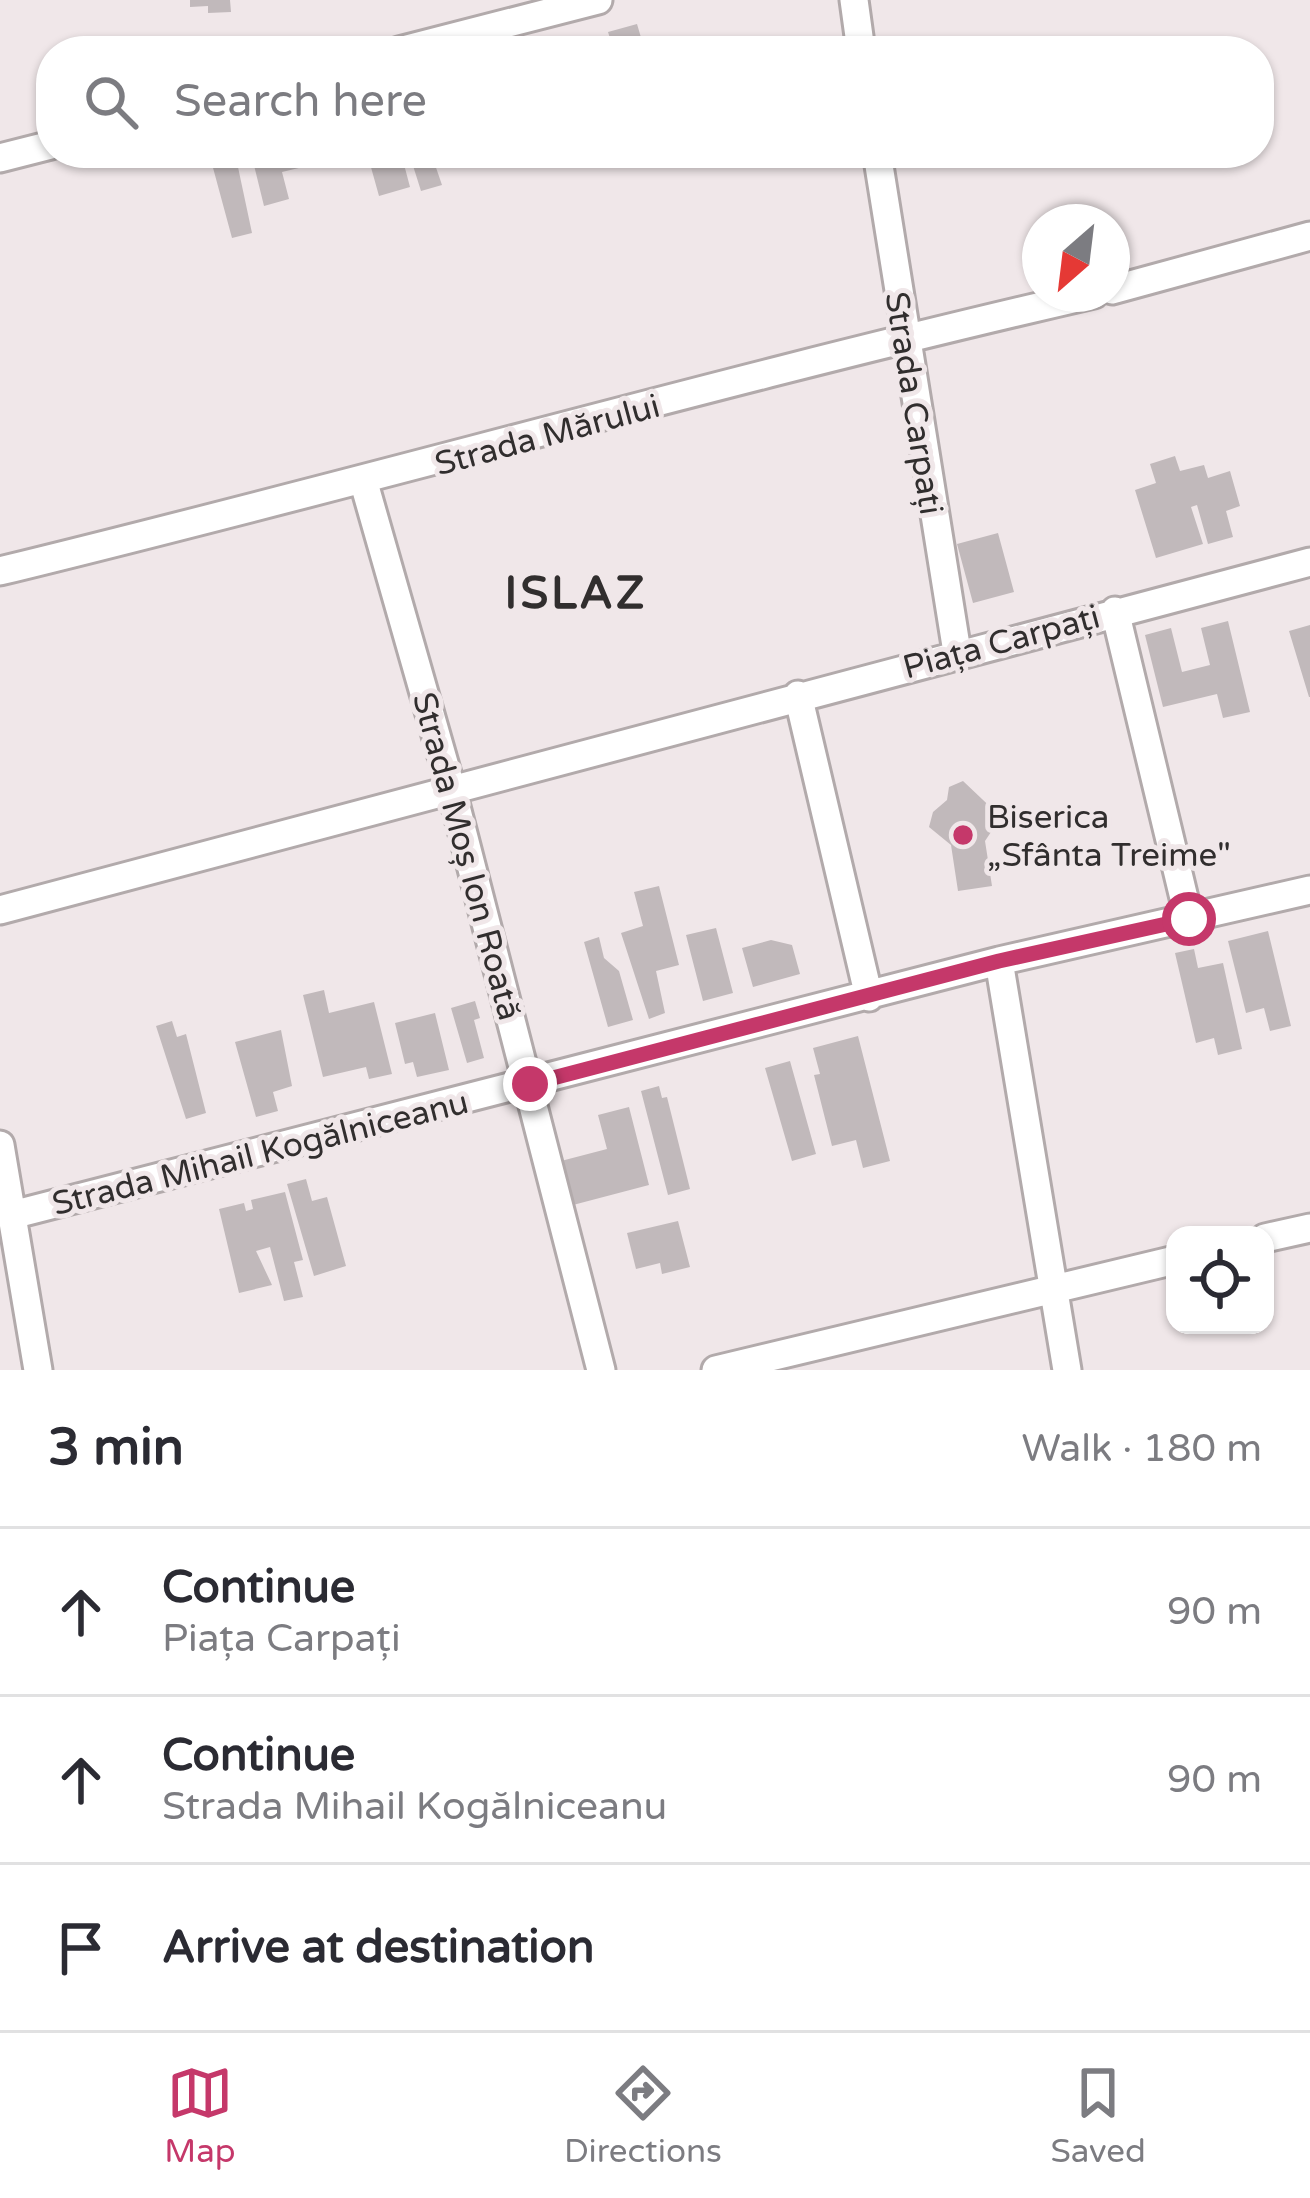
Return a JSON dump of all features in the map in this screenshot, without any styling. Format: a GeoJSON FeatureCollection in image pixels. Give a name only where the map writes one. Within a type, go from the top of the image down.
{"type":"FeatureCollection","features":[{"type":"Feature","properties":{"kind":"street"},"geometry":{"type":"LineString","coordinates":[[458,36],[598,0]]}},
{"type":"Feature","properties":{"kind":"street"},"geometry":{"type":"LineString","coordinates":[[854,0],[859,36]]}},
{"type":"Feature","properties":{"kind":"street"},"geometry":{"type":"LineString","coordinates":[[0,158],[36,149]]}},
{"type":"Feature","properties":{"kind":"street","name":"Strada Carpați"},"geometry":{"type":"LineString","coordinates":[[879,168],[957,652]]}},
{"type":"Feature","properties":{"kind":"street"},"geometry":{"type":"LineString","coordinates":[[1130,285],[1310,236]]}},
{"type":"Feature","properties":{"kind":"street","name":"Strada Mărului"},"geometry":{"type":"LineString","coordinates":[[0,571],[364,483],[1022,311]]}},
{"type":"Feature","properties":{"kind":"street","name":"Strada Moș Ion Roată"},"geometry":{"type":"LineString","coordinates":[[364,483],[452,790],[601,1370]]}},
{"type":"Feature","properties":{"kind":"street"},"geometry":{"type":"LineString","coordinates":[[1114,611],[1310,562]]}},
{"type":"Feature","properties":{"kind":"street","name":"Piața Carpați"},"geometry":{"type":"LineString","coordinates":[[0,910],[1114,611],[1189,919]]}},
{"type":"Feature","properties":{"kind":"street"},"geometry":{"type":"LineString","coordinates":[[798,695],[869,997],[999,961],[1310,890]]}},
{"type":"Feature","properties":{"kind":"street"},"geometry":{"type":"LineString","coordinates":[[999,961],[1066,1370]]}},
{"type":"Feature","properties":{"kind":"street","name":"Strada Mihail Kogălniceanu"},"geometry":{"type":"LineString","coordinates":[[6,1213],[869,997]]}},
{"type":"Feature","properties":{"kind":"street"},"geometry":{"type":"LineString","coordinates":[[0,1145],[6,1213],[38,1370]]}},
{"type":"Feature","properties":{"kind":"street"},"geometry":{"type":"LineString","coordinates":[[1274,1236],[1310,1228]]}},
{"type":"Feature","properties":{"kind":"street"},"geometry":{"type":"LineString","coordinates":[[716,1370],[1166,1262]]}},
{"type":"Feature","properties":{"kind":"building"},"geometry":{"type":"Polygon","coordinates":[[[190,0],[230,0],[231,12],[208,13],[208,6],[190,7],[190,0]]]}},
{"type":"Feature","properties":{"kind":"building"},"geometry":{"type":"Polygon","coordinates":[[[637,24],[641,36],[609,36],[608,32],[637,24]]]}},
{"type":"Feature","properties":{"kind":"building"},"geometry":{"type":"Polygon","coordinates":[[[213,168],[238,168],[252,233],[232,238],[213,168]]]}},
{"type":"Feature","properties":{"kind":"building"},"geometry":{"type":"Polygon","coordinates":[[[255,168],[299,168],[282,172],[289,199],[264,206],[255,168]]]}},
{"type":"Feature","properties":{"kind":"building"},"geometry":{"type":"Polygon","coordinates":[[[371,168],[405,168],[410,187],[379,196],[371,168]]]}},
{"type":"Feature","properties":{"kind":"building"},"geometry":{"type":"Polygon","coordinates":[[[414,168],[436,168],[442,185],[421,191],[414,168]]]}},
{"type":"Feature","properties":{"kind":"building"},"geometry":{"type":"Polygon","coordinates":[[[1175,456],[1180,471],[1204,465],[1208,478],[1230,471],[1240,506],[1226,511],[1233,537],[1208,544],[1197,505],[1191,507],[1203,544],[1156,558],[1135,490],[1156,483],[1150,464],[1175,456]]]}},
{"type":"Feature","properties":{"kind":"building"},"geometry":{"type":"Polygon","coordinates":[[[998,533],[1014,592],[973,603],[957,544],[998,533]]]}},
{"type":"Feature","properties":{"kind":"building"},"geometry":{"type":"Polygon","coordinates":[[[1228,621],[1250,712],[1223,718],[1217,694],[1163,707],[1145,635],[1171,628],[1182,672],[1210,665],[1201,628],[1228,621]]]}},
{"type":"Feature","properties":{"kind":"building"},"geometry":{"type":"Polygon","coordinates":[[[1310,625],[1310,697],[1309,697],[1289,631],[1310,625]]]}},
{"type":"Feature","properties":{"kind":"building","name":"Biserica „Sfânta Treime\""},"geometry":{"type":"Polygon","coordinates":[[[963,781],[1001,817],[985,841],[992,886],[958,891],[951,845],[929,827],[933,812],[947,800],[949,787],[963,781]]]}},
{"type":"Feature","properties":{"kind":"building"},"geometry":{"type":"Polygon","coordinates":[[[659,886],[679,965],[656,971],[665,1013],[649,1019],[621,933],[643,926],[634,892],[659,886]]]}},
{"type":"Feature","properties":{"kind":"building"},"geometry":{"type":"Polygon","coordinates":[[[716,928],[733,993],[703,1001],[686,935],[716,928]]]}},
{"type":"Feature","properties":{"kind":"building"},"geometry":{"type":"Polygon","coordinates":[[[1268,931],[1291,1026],[1270,1031],[1264,1008],[1246,1013],[1228,941],[1268,931]]]}},
{"type":"Feature","properties":{"kind":"building"},"geometry":{"type":"Polygon","coordinates":[[[599,937],[604,958],[619,971],[633,1020],[608,1027],[584,942],[599,937]]]}},
{"type":"Feature","properties":{"kind":"building"},"geometry":{"type":"Polygon","coordinates":[[[771,940],[792,945],[800,974],[753,987],[742,948],[771,940]]]}},
{"type":"Feature","properties":{"kind":"building"},"geometry":{"type":"Polygon","coordinates":[[[1194,949],[1198,968],[1223,963],[1242,1049],[1218,1055],[1214,1038],[1196,1043],[1175,953],[1194,949]]]}},
{"type":"Feature","properties":{"kind":"building"},"geometry":{"type":"Polygon","coordinates":[[[324,990],[329,1013],[374,1002],[392,1074],[369,1079],[366,1067],[323,1077],[303,995],[324,990]]]}},
{"type":"Feature","properties":{"kind":"building"},"geometry":{"type":"Polygon","coordinates":[[[475,1001],[480,1018],[474,1020],[484,1058],[467,1063],[451,1008],[475,1001]]]}},
{"type":"Feature","properties":{"kind":"building"},"geometry":{"type":"Polygon","coordinates":[[[435,1013],[449,1070],[417,1077],[413,1062],[405,1064],[395,1023],[435,1013]]]}},
{"type":"Feature","properties":{"kind":"building"},"geometry":{"type":"Polygon","coordinates":[[[172,1021],[177,1037],[186,1034],[206,1113],[186,1119],[156,1026],[172,1021]]]}},
{"type":"Feature","properties":{"kind":"building"},"geometry":{"type":"Polygon","coordinates":[[[281,1030],[292,1086],[273,1092],[278,1111],[256,1117],[235,1042],[281,1030]]]}},
{"type":"Feature","properties":{"kind":"building"},"geometry":{"type":"Polygon","coordinates":[[[858,1036],[890,1161],[863,1168],[856,1140],[832,1146],[814,1075],[820,1074],[813,1048],[858,1036]]]}},
{"type":"Feature","properties":{"kind":"building"},"geometry":{"type":"Polygon","coordinates":[[[790,1061],[816,1154],[792,1161],[765,1068],[790,1061]]]}},
{"type":"Feature","properties":{"kind":"building"},"geometry":{"type":"Polygon","coordinates":[[[659,1086],[662,1098],[667,1097],[690,1189],[668,1195],[641,1091],[659,1086]]]}},
{"type":"Feature","properties":{"kind":"building"},"geometry":{"type":"Polygon","coordinates":[[[629,1107],[649,1185],[573,1205],[561,1161],[607,1149],[598,1115],[629,1107]]]}},
{"type":"Feature","properties":{"kind":"building"},"geometry":{"type":"Polygon","coordinates":[[[306,1179],[312,1201],[327,1197],[346,1266],[314,1276],[287,1184],[306,1179]]]}},
{"type":"Feature","properties":{"kind":"building"},"geometry":{"type":"Polygon","coordinates":[[[285,1192],[303,1260],[294,1262],[303,1297],[284,1301],[270,1247],[256,1251],[272,1285],[239,1293],[219,1209],[244,1203],[246,1211],[253,1209],[251,1200],[285,1192]]]}},
{"type":"Feature","properties":{"kind":"building"},"geometry":{"type":"Polygon","coordinates":[[[678,1221],[690,1267],[662,1274],[660,1263],[636,1269],[627,1233],[678,1221]]]}},
{"type":"Feature","properties":{"kind":"place","name":"Biserica „Sfânta Treime\""},"geometry":{"type":"Point","coordinates":[963,835]}},
{"type":"Feature","properties":{"kind":"district","name":"ISLAZ"},"geometry":{"type":"Point","coordinates":[576,592]}},
{"type":"Feature","properties":{"kind":"route"},"geometry":{"type":"LineString","coordinates":[[530,1084],[999,961],[1189,919]]}}]}
